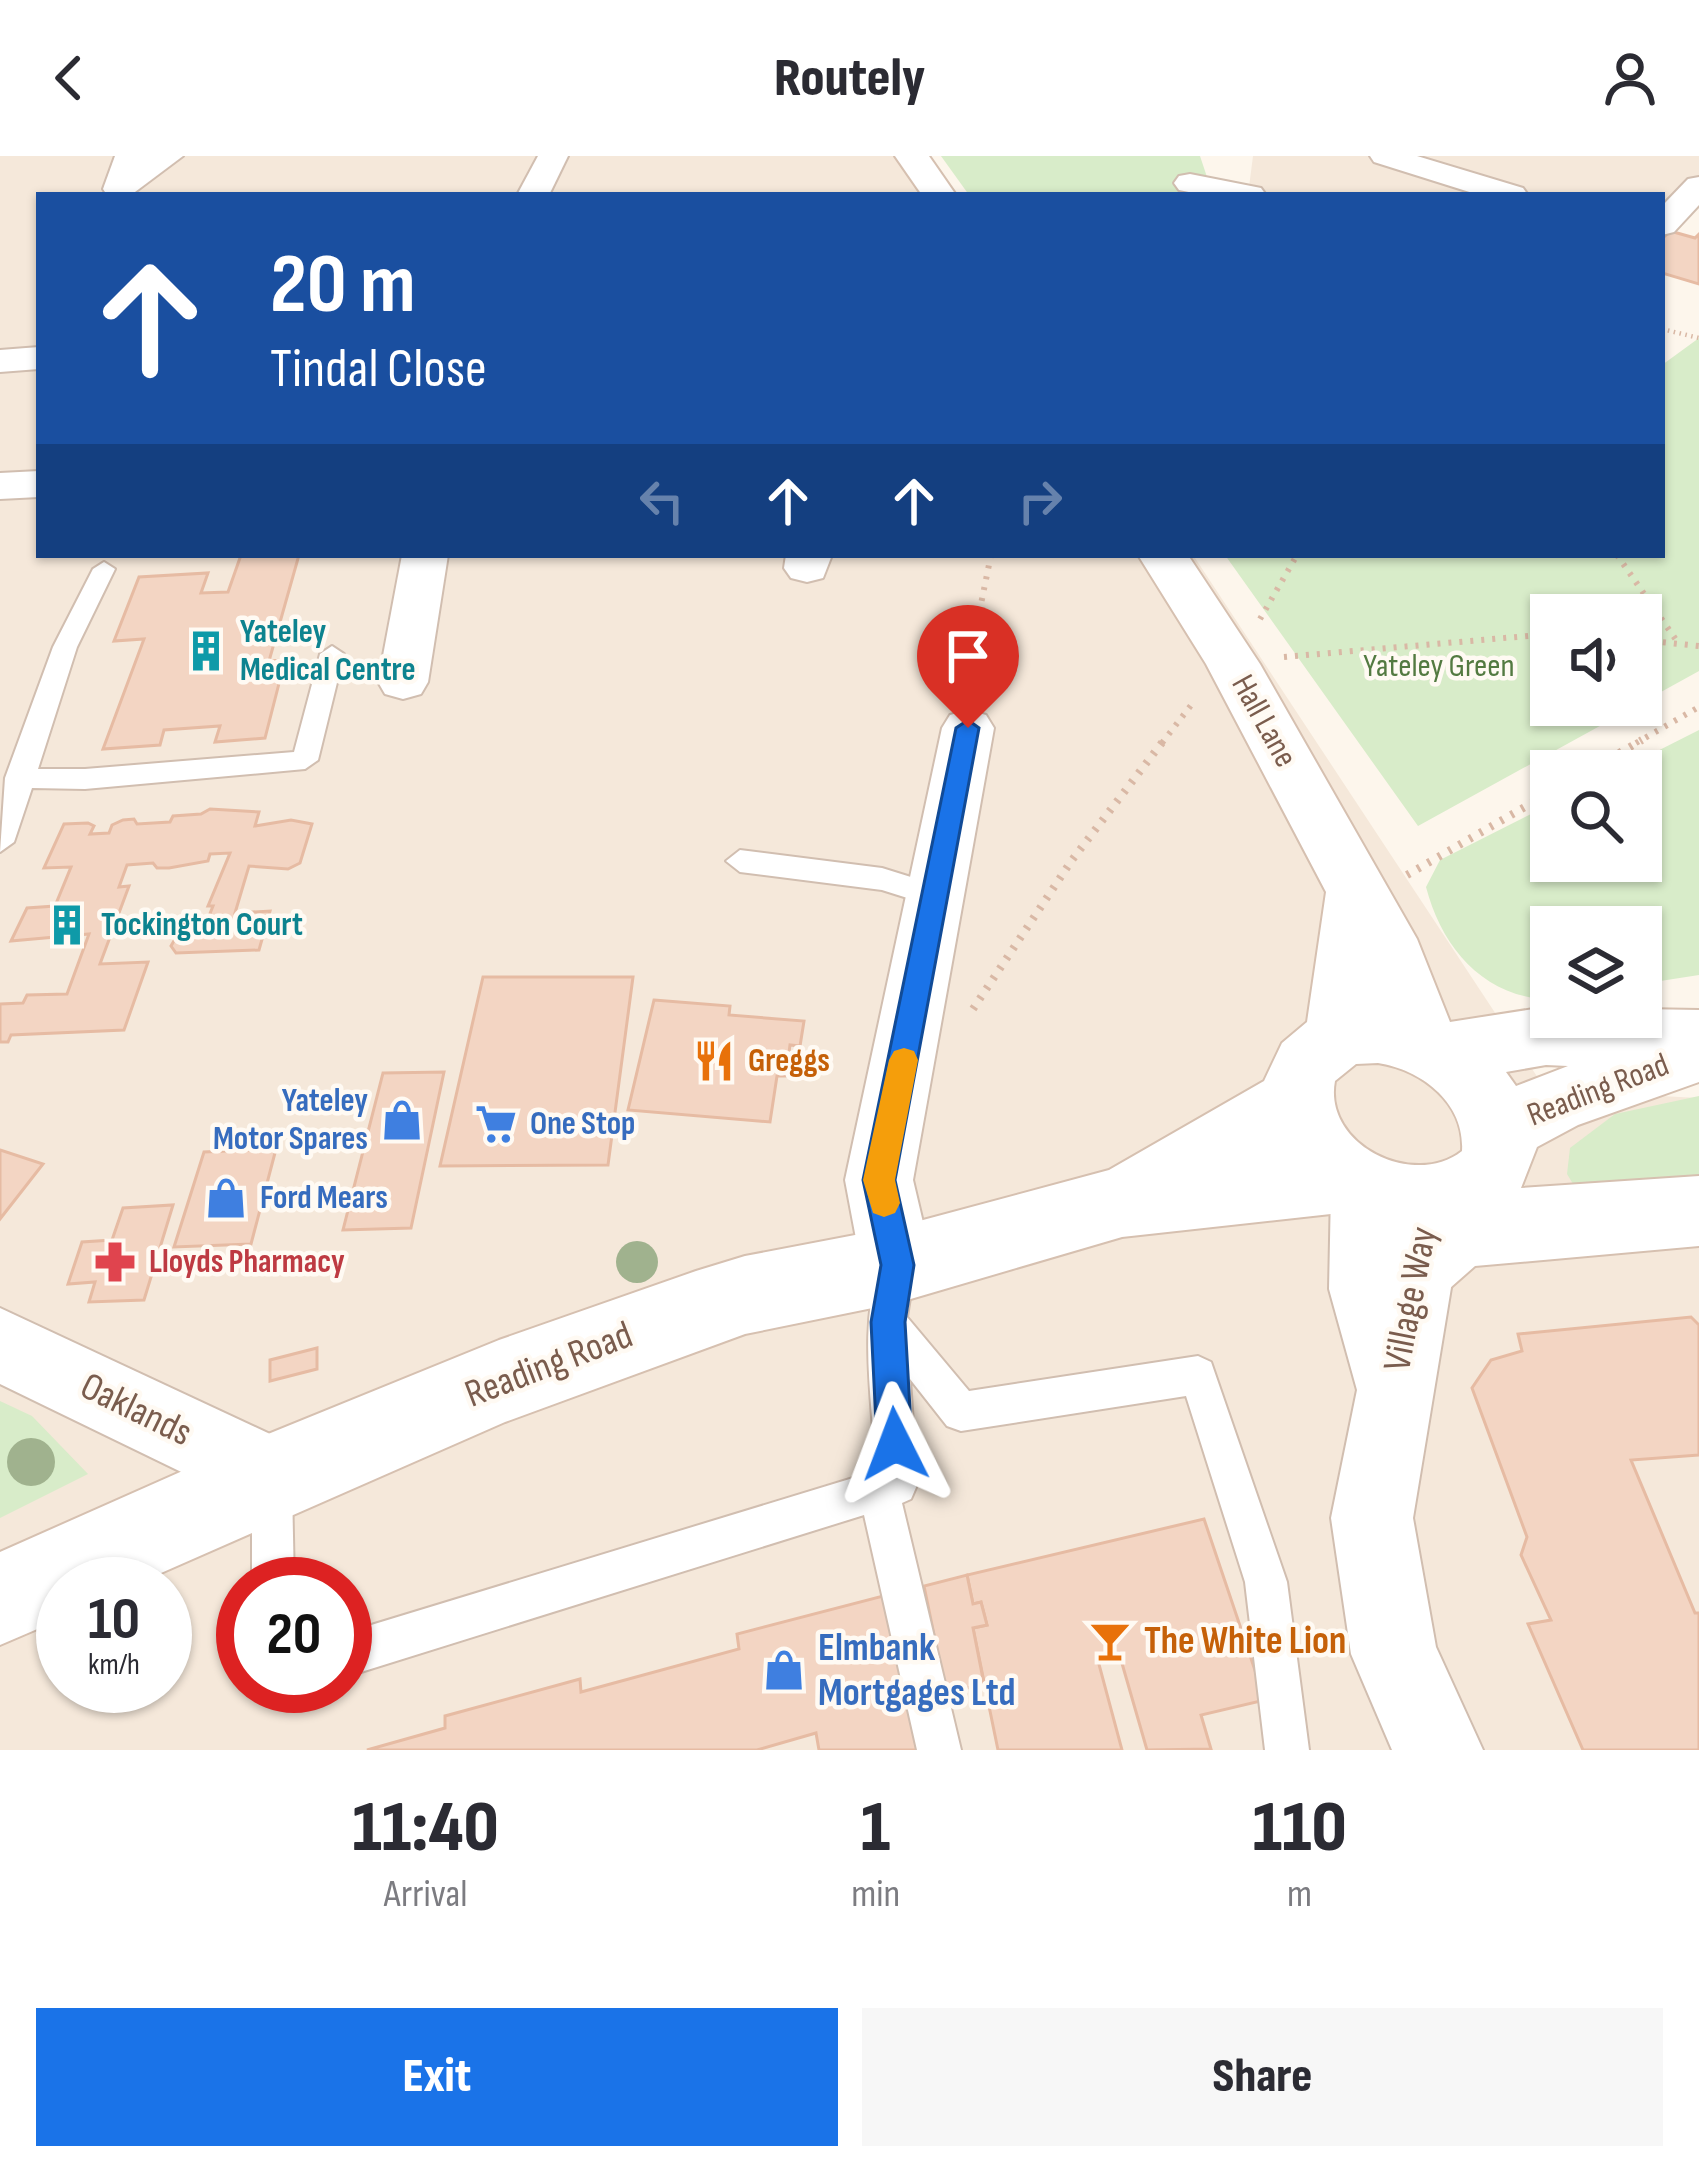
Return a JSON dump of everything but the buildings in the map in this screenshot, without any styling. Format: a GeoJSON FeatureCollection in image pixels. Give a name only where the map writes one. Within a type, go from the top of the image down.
{"type":"FeatureCollection","features":[{"type":"Feature","properties":{"kind":"main road"},"geometry":{"type":"LineString","coordinates":[[912,156],[937,192]]}},
{"type":"Feature","properties":{"kind":"main road","name":"Hall Lane"},"geometry":{"type":"LineString","coordinates":[[1165,558],[1375,888],[1394,958],[1432,1049]]}},
{"type":"Feature","properties":{"kind":"main road"},"geometry":{"type":"LineString","coordinates":[[1340,1037],[1375,888]]}},
{"type":"Feature","properties":{"kind":"main road"},"geometry":{"type":"LineString","coordinates":[[1440,1195],[1488,1101],[1468,1075],[1432,1049],[1388,1034],[1340,1037],[1316,1051],[1301,1072],[1296,1099],[1310,1142],[1440,1195],[1699,1211]]}},
{"type":"Feature","properties":{"kind":"main road","name":"Reading Road"},"geometry":{"type":"LineString","coordinates":[[1432,1049],[1546,1036],[1699,1039]]}},
{"type":"Feature","properties":{"kind":"main road","name":"Reading Road"},"geometry":{"type":"LineString","coordinates":[[1122,1202],[1440,1195],[1553,1102],[1699,1052]]}},
{"type":"Feature","properties":{"kind":"main road","name":"Reading Road"},"geometry":{"type":"LineString","coordinates":[[0,1599],[272,1476],[499,1382],[695,1310],[745,1294],[893,1294],[1122,1202],[1296,1099]]}},
{"type":"Feature","properties":{"kind":"street"},"geometry":{"type":"LineString","coordinates":[[130,156],[119,189],[168,156]]}},
{"type":"Feature","properties":{"kind":"street"},"geometry":{"type":"LineString","coordinates":[[535,192],[553,156]]}},
{"type":"Feature","properties":{"kind":"street"},"geometry":{"type":"LineString","coordinates":[[1385,156],[1503,192]]}},
{"type":"Feature","properties":{"kind":"street"},"geometry":{"type":"LineString","coordinates":[[1187,178],[1239,192]]}},
{"type":"Feature","properties":{"kind":"street"},"geometry":{"type":"LineString","coordinates":[[1665,222],[1699,186]]}},
{"type":"Feature","properties":{"kind":"street"},"geometry":{"type":"LineString","coordinates":[[0,361],[36,358]]}},
{"type":"Feature","properties":{"kind":"street"},"geometry":{"type":"LineString","coordinates":[[0,486],[36,484]]}},
{"type":"Feature","properties":{"kind":"street"},"geometry":{"type":"LineString","coordinates":[[403,682],[424,558]]}},
{"type":"Feature","properties":{"kind":"street"},"geometry":{"type":"LineString","coordinates":[[893,1294],[879,1180],[968,728]]}},
{"type":"Feature","properties":{"kind":"street","name":"Village Way"},"geometry":{"type":"LineString","coordinates":[[1438,1750],[1394,1654],[1372,1518],[1410,1298],[1440,1195]]}},
{"type":"Feature","properties":{"kind":"street","name":"Oaklands"},"geometry":{"type":"LineString","coordinates":[[0,1345],[272,1476]]}},
{"type":"Feature","properties":{"kind":"lane"},"geometry":{"type":"LineString","coordinates":[[3,827],[65,647],[104,569]]}},
{"type":"Feature","properties":{"kind":"lane"},"geometry":{"type":"LineString","coordinates":[[18,778],[85,779],[305,760],[332,654]]}},
{"type":"Feature","properties":{"kind":"lane"},"geometry":{"type":"LineString","coordinates":[[740,861],[882,879],[936,896]]}},
{"type":"Feature","properties":{"kind":"lane"},"geometry":{"type":"LineString","coordinates":[[372,1647],[897,1485],[893,1294]]}},
{"type":"Feature","properties":{"kind":"lane"},"geometry":{"type":"LineString","coordinates":[[893,1294],[961,1412],[1198,1376],[1266,1582],[1287,1750]]}},
{"type":"Feature","properties":{"kind":"lane"},"geometry":{"type":"LineString","coordinates":[[272,1476],[273,1557]]}},
{"type":"Feature","properties":{"kind":"lane"},"geometry":{"type":"LineString","coordinates":[[878,1491],[939,1750]]}},
{"type":"Feature","properties":{"kind":"path"},"geometry":{"type":"LineString","coordinates":[[1665,330],[1699,338]]}},
{"type":"Feature","properties":{"kind":"path"},"geometry":{"type":"LineString","coordinates":[[968,728],[959,709],[990,558]]}},
{"type":"Feature","properties":{"kind":"path"},"geometry":{"type":"LineString","coordinates":[[967,1018],[1072,860],[1132,788],[1190,705],[1233,664],[1296,558]]}},
{"type":"Feature","properties":{"kind":"path"},"geometry":{"type":"LineString","coordinates":[[1619,558],[1678,644]]}},
{"type":"Feature","properties":{"kind":"path"},"geometry":{"type":"LineString","coordinates":[[1233,664],[1319,651],[1530,636]]}},
{"type":"Feature","properties":{"kind":"path"},"geometry":{"type":"LineString","coordinates":[[1662,642],[1699,646]]}},
{"type":"Feature","properties":{"kind":"path"},"geometry":{"type":"LineString","coordinates":[[1624,750],[1699,707]]}},
{"type":"Feature","properties":{"kind":"path"},"geometry":{"type":"LineString","coordinates":[[1375,888],[1530,803]]}},
{"type":"Feature","properties":{"kind":"shaded area"},"geometry":{"type":"Polygon","coordinates":[[[0,156],[929,156],[953,192],[36,192],[36,558],[1195,558],[1546,1090],[1699,1098],[1699,1750],[0,1750],[0,156]]]}},
{"type":"Feature","properties":{"kind":"shaded area"},"geometry":{"type":"Polygon","coordinates":[[[1253,156],[1699,156],[1699,196],[1665,224],[1665,192],[1248,192],[1253,156]]]}},
{"type":"Feature","properties":{"kind":"green space"},"geometry":{"type":"Polygon","coordinates":[[[941,156],[1200,156],[1212,192],[967,192],[941,156]]]}},
{"type":"Feature","properties":{"kind":"green space","name":"Yateley Green"},"geometry":{"type":"Polygon","coordinates":[[[1699,338],[1699,671],[1662,691],[1662,594],[1530,594],[1530,726],[1600,726],[1556,750],[1530,750],[1530,764],[1418,826],[1227,558],[1665,558],[1665,363],[1699,338]]]}},
{"type":"Feature","properties":{"kind":"green space"},"geometry":{"type":"Polygon","coordinates":[[[1699,730],[1699,975],[1662,981],[1662,906],[1530,906],[1530,997],[1486,979],[1455,949],[1433,909],[1426,887],[1440,860],[1530,815],[1530,882],[1662,882],[1659,750],[1699,730]]]}},
{"type":"Feature","properties":{"kind":"green space"},"geometry":{"type":"Polygon","coordinates":[[[1699,1096],[1699,1185],[1581,1197],[1567,1174],[1570,1148],[1615,1114],[1699,1096]]]}},
{"type":"Feature","properties":{"kind":"green space"},"geometry":{"type":"Polygon","coordinates":[[[0,1401],[32,1416],[88,1474],[0,1518],[0,1401]]]}},
{"type":"Feature","properties":{"kind":"slow traffic"},"geometry":{"type":"LineString","coordinates":[[884,1203],[879,1180],[904,1060]]}},
{"type":"Feature","properties":{"kind":"place","name":"Yateley Medical Centre"},"geometry":{"type":"Point","coordinates":[206,651]}},
{"type":"Feature","properties":{"kind":"place","name":"Tockington Court"},"geometry":{"type":"Point","coordinates":[67,925]}},
{"type":"Feature","properties":{"kind":"place","name":"Greggs"},"geometry":{"type":"Point","coordinates":[714,1061]}},
{"type":"Feature","properties":{"kind":"place","name":"Yateley Motor Spares"},"geometry":{"type":"Point","coordinates":[402,1120]}},
{"type":"Feature","properties":{"kind":"place","name":"One Stop"},"geometry":{"type":"Point","coordinates":[496,1124]}},
{"type":"Feature","properties":{"kind":"place","name":"Ford Mears"},"geometry":{"type":"Point","coordinates":[226,1198]}},
{"type":"Feature","properties":{"kind":"place","name":"Lloyds Pharmacy"},"geometry":{"type":"Point","coordinates":[115,1262]}},
{"type":"Feature","properties":{"kind":"place","name":"The White Lion"},"geometry":{"type":"Point","coordinates":[1110,1641]}},
{"type":"Feature","properties":{"kind":"place","name":"Elmbank Mortgages Ltd"},"geometry":{"type":"Point","coordinates":[784,1670]}},
{"type":"Feature","properties":{"kind":"route"},"geometry":{"type":"LineString","coordinates":[[895,1444],[888,1322],[897,1265],[879,1180],[968,728]]}}]}
